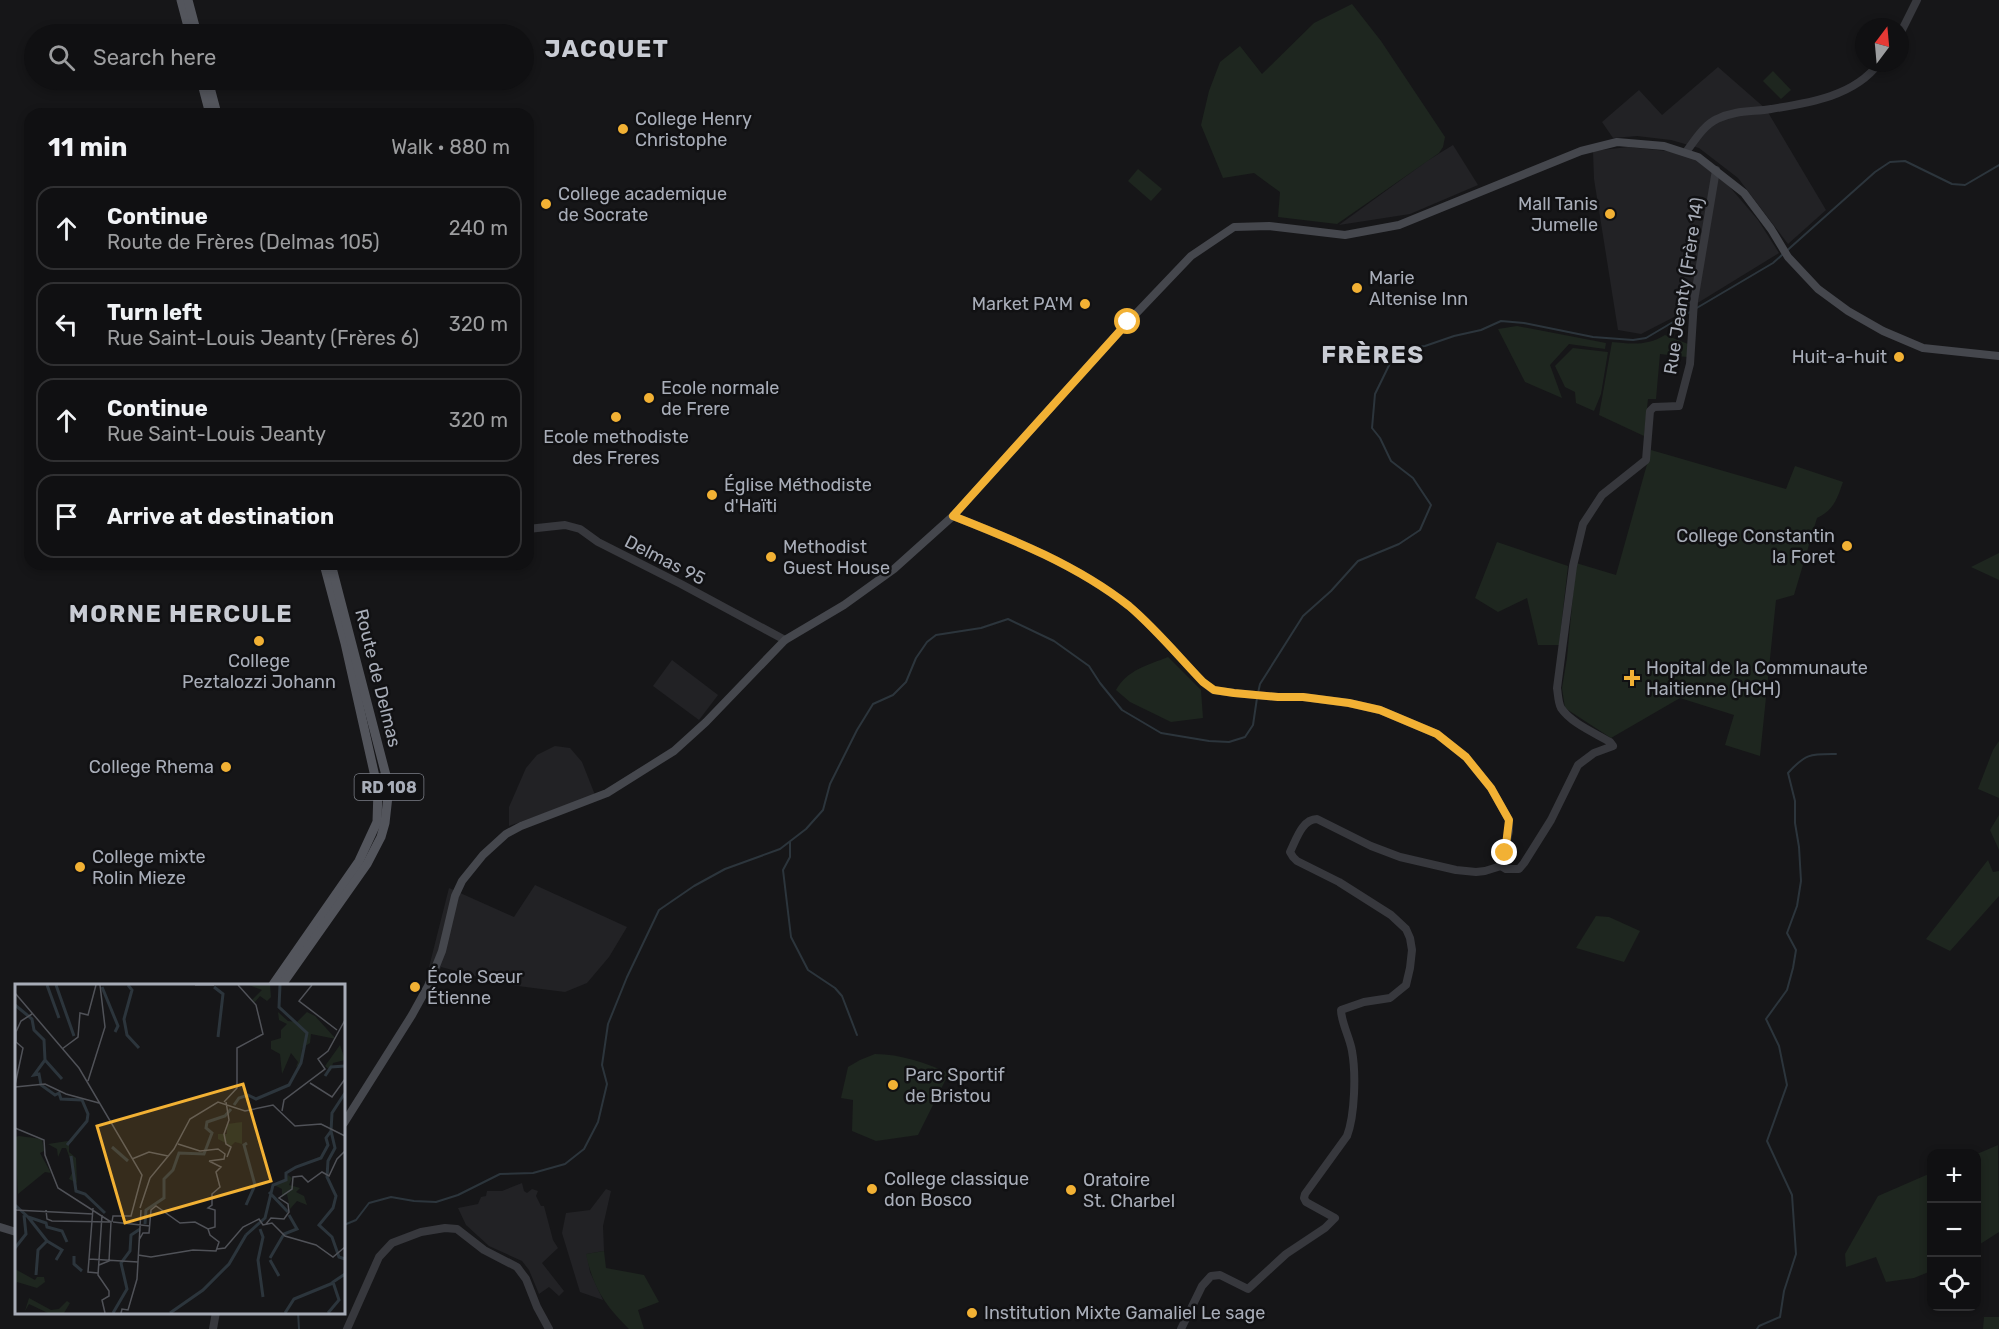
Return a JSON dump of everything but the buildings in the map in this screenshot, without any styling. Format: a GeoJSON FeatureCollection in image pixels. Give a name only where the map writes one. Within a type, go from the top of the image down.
{"type":"FeatureCollection","features":[{"type":"Feature","properties":{"kind":"main road"},"geometry":{"type":"LineString","coordinates":[[181,0],[187,24]]}},
{"type":"Feature","properties":{"kind":"main road"},"geometry":{"type":"LineString","coordinates":[[188,0],[194,24]]}},
{"type":"Feature","properties":{"kind":"main road"},"geometry":{"type":"LineString","coordinates":[[204,90],[208,108]]}},
{"type":"Feature","properties":{"kind":"main road"},"geometry":{"type":"LineString","coordinates":[[211,90],[215,108]]}},
{"type":"Feature","properties":{"kind":"main road"},"geometry":{"type":"LineString","coordinates":[[345,1121],[428,986],[442,951],[455,896],[462,881],[483,855],[506,834],[607,793],[674,751],[706,722],[785,640],[863,592],[894,569],[953,516],[1128,322],[1191,256],[1234,227],[1269,226],[1345,235],[1399,225],[1581,151],[1617,142],[1664,146],[1698,157],[1744,193],[1771,229],[1788,257],[1831,300],[1893,335],[1923,348],[1999,356]]}},
{"type":"Feature","properties":{"kind":"main road","name":"Route de Delmas"},"geometry":{"type":"LineString","coordinates":[[273,984],[359,861],[377,822],[378,790],[345,643],[326,570]]}},
{"type":"Feature","properties":{"kind":"main road","name":"Route de Delmas"},"geometry":{"type":"LineString","coordinates":[[282,984],[367,864],[381,837],[386,813],[389,787],[333,570]]}},
{"type":"Feature","properties":{"kind":"main road"},"geometry":{"type":"LineString","coordinates":[[0,1227],[15,1232]]}},
{"type":"Feature","properties":{"kind":"street"},"geometry":{"type":"LineString","coordinates":[[1908,18],[1917,0]]}},
{"type":"Feature","properties":{"kind":"street"},"geometry":{"type":"LineString","coordinates":[[1686,152],[1697,136],[1715,119],[1737,111],[1770,109],[1833,96],[1859,82],[1870,72]]}},
{"type":"Feature","properties":{"kind":"street","name":"Rue Jeanty (Frère 14)"},"geometry":{"type":"LineString","coordinates":[[1501,866],[1506,869],[1519,868],[1524,863],[1551,820],[1578,765],[1594,753],[1613,746],[1566,714],[1558,699],[1557,688],[1573,566],[1584,524],[1602,495],[1646,460],[1650,411],[1654,407],[1679,406],[1689,364],[1694,301],[1716,170]]}},
{"type":"Feature","properties":{"kind":"street"},"geometry":{"type":"LineString","coordinates":[[953,516],[1032,549],[1096,583],[1137,614],[1203,682],[1214,690],[1267,697],[1303,697],[1349,703],[1380,710],[1437,734],[1466,757],[1491,788],[1509,820],[1509,831],[1501,866],[1476,872],[1456,870],[1400,857],[1371,846],[1317,819],[1311,819],[1305,823],[1290,852],[1297,861],[1339,882],[1391,915],[1406,929],[1412,950],[1406,985],[1390,998],[1364,1002],[1341,1010],[1352,1053],[1350,1127],[1347,1136],[1304,1198],[1306,1202],[1335,1218],[1325,1228],[1286,1254],[1248,1289],[1220,1275],[1211,1276],[1202,1286],[1181,1329]]}},
{"type":"Feature","properties":{"kind":"street","name":"Delmas 95"},"geometry":{"type":"LineString","coordinates":[[534,529],[565,525],[580,529],[598,542],[785,640]]}},
{"type":"Feature","properties":{"kind":"street"},"geometry":{"type":"LineString","coordinates":[[347,1329],[379,1257],[392,1243],[421,1232],[445,1228],[457,1229],[484,1250],[517,1266],[526,1279],[549,1329]]}},
{"type":"Feature","properties":{"kind":"street"},"geometry":{"type":"LineString","coordinates":[[213,1329],[216,1314]]}},
{"type":"Feature","properties":{"kind":"shaded area"},"geometry":{"type":"Polygon","coordinates":[[[1352,4],[1381,41],[1445,137],[1443,147],[1439,153],[1337,224],[1278,217],[1280,192],[1254,173],[1223,178],[1201,125],[1209,91],[1220,62],[1240,46],[1262,74],[1314,23],[1352,4]]]}},
{"type":"Feature","properties":{"kind":"shaded area"},"geometry":{"type":"Polygon","coordinates":[[[1718,67],[1766,109],[1826,210],[1788,244],[1738,178],[1699,148],[1671,140],[1637,136],[1613,138],[1602,122],[1639,90],[1662,115],[1718,67]]]}},
{"type":"Feature","properties":{"kind":"shaded area"},"geometry":{"type":"Polygon","coordinates":[[[1773,71],[1791,90],[1781,99],[1763,81],[1773,71]]]}},
{"type":"Feature","properties":{"kind":"shaded area"},"geometry":{"type":"Polygon","coordinates":[[[1453,145],[1478,185],[1410,214],[1339,225],[1427,161],[1453,145]]]}},
{"type":"Feature","properties":{"kind":"shaded area"},"geometry":{"type":"Polygon","coordinates":[[[1628,147],[1686,153],[1728,185],[1758,220],[1779,253],[1678,315],[1641,334],[1618,330],[1594,179],[1593,151],[1628,147]]]}},
{"type":"Feature","properties":{"kind":"shaded area"},"geometry":{"type":"Polygon","coordinates":[[[1138,169],[1162,189],[1151,201],[1128,181],[1138,169]]]}},
{"type":"Feature","properties":{"kind":"shaded area"},"geometry":{"type":"Polygon","coordinates":[[[1517,326],[1606,343],[1605,349],[1569,344],[1550,365],[1562,398],[1525,382],[1498,329],[1517,326]]]}},
{"type":"Feature","properties":{"kind":"shaded area"},"geometry":{"type":"Polygon","coordinates":[[[1665,335],[1688,344],[1687,357],[1660,354],[1656,399],[1648,399],[1644,436],[1599,415],[1612,342],[1646,343],[1665,335]]]}},
{"type":"Feature","properties":{"kind":"shaded area"},"geometry":{"type":"Polygon","coordinates":[[[1573,348],[1608,352],[1601,394],[1594,411],[1576,403],[1575,392],[1565,387],[1555,366],[1573,348]]]}},
{"type":"Feature","properties":{"kind":"shaded area"},"geometry":{"type":"Polygon","coordinates":[[[1651,450],[1786,489],[1795,466],[1843,482],[1831,508],[1817,518],[1794,595],[1776,600],[1760,756],[1725,745],[1734,715],[1680,698],[1611,738],[1565,708],[1562,688],[1576,563],[1616,575],[1651,450]]]}},
{"type":"Feature","properties":{"kind":"shaded area"},"geometry":{"type":"Polygon","coordinates":[[[1497,542],[1568,566],[1559,645],[1538,645],[1527,598],[1498,612],[1475,598],[1497,542]]]}},
{"type":"Feature","properties":{"kind":"shaded area"},"geometry":{"type":"Polygon","coordinates":[[[1999,553],[1999,580],[1971,567],[1999,553]]]}},
{"type":"Feature","properties":{"kind":"shaded area"},"geometry":{"type":"Polygon","coordinates":[[[1168,657],[1201,690],[1203,718],[1171,722],[1130,702],[1116,690],[1132,673],[1168,657]]]}},
{"type":"Feature","properties":{"kind":"shaded area"},"geometry":{"type":"Polygon","coordinates":[[[672,660],[718,695],[699,720],[653,686],[672,660]]]}},
{"type":"Feature","properties":{"kind":"shaded area"},"geometry":{"type":"Polygon","coordinates":[[[1999,741],[1999,798],[1978,789],[1993,750],[1999,741]]]}},
{"type":"Feature","properties":{"kind":"shaded area"},"geometry":{"type":"Polygon","coordinates":[[[555,746],[570,748],[582,762],[595,795],[509,826],[509,807],[526,768],[537,755],[555,746]]]}},
{"type":"Feature","properties":{"kind":"shaded area"},"geometry":{"type":"Polygon","coordinates":[[[1999,815],[1999,850],[1990,830],[1999,815]]]}},
{"type":"Feature","properties":{"kind":"shaded area"},"geometry":{"type":"Polygon","coordinates":[[[1988,860],[1993,872],[1999,871],[1999,896],[1950,951],[1926,939],[1988,860]]]}},
{"type":"Feature","properties":{"kind":"shaded area"},"geometry":{"type":"Polygon","coordinates":[[[535,885],[627,927],[609,957],[587,983],[565,992],[510,985],[441,967],[437,977],[428,971],[449,888],[514,917],[535,885]]]}},
{"type":"Feature","properties":{"kind":"shaded area"},"geometry":{"type":"Polygon","coordinates":[[[1596,916],[1609,917],[1640,931],[1624,962],[1576,948],[1596,916]]]}},
{"type":"Feature","properties":{"kind":"shaded area","name":"Parc Sportif de Bristou"},"geometry":{"type":"Polygon","coordinates":[[[875,1054],[904,1057],[949,1073],[918,1135],[876,1141],[852,1131],[853,1100],[841,1098],[848,1067],[875,1054]]]}},
{"type":"Feature","properties":{"kind":"shaded area"},"geometry":{"type":"Polygon","coordinates":[[[1998,1145],[1999,1232],[1981,1243],[1981,1203],[1981,1152],[1998,1145]]]}},
{"type":"Feature","properties":{"kind":"shaded area"},"geometry":{"type":"Polygon","coordinates":[[[1927,1175],[1927,1273],[1914,1278],[1886,1282],[1876,1257],[1846,1267],[1845,1254],[1878,1196],[1927,1175]]]}},
{"type":"Feature","properties":{"kind":"shaded area"},"geometry":{"type":"Polygon","coordinates":[[[522,1183],[527,1193],[532,1189],[538,1191],[536,1196],[541,1206],[544,1206],[553,1240],[558,1248],[542,1263],[564,1291],[559,1296],[549,1287],[539,1294],[529,1270],[522,1261],[489,1246],[466,1225],[458,1208],[478,1204],[481,1197],[486,1196],[487,1191],[502,1191],[522,1183]]]}},
{"type":"Feature","properties":{"kind":"shaded area"},"geometry":{"type":"Polygon","coordinates":[[[606,1189],[611,1191],[603,1226],[604,1251],[587,1254],[590,1272],[603,1300],[580,1292],[562,1233],[566,1213],[590,1210],[606,1189]]]}},
{"type":"Feature","properties":{"kind":"shaded area"},"geometry":{"type":"Polygon","coordinates":[[[604,1251],[606,1268],[644,1275],[659,1302],[638,1310],[644,1329],[629,1329],[613,1312],[596,1286],[586,1254],[604,1251]]]}},
{"type":"Feature","properties":{"kind":"shaded area"},"geometry":{"type":"Polygon","coordinates":[[[1984,1317],[1999,1317],[1999,1329],[1983,1329],[1984,1317]]]}},
{"type":"Feature","properties":{"kind":"waterway"},"geometry":{"type":"LineString","coordinates":[[1695,309],[1773,263],[1875,172],[1890,162],[1905,161],[1952,184],[1965,185],[1999,165]]}},
{"type":"Feature","properties":{"kind":"waterway"},"geometry":{"type":"LineString","coordinates":[[1258,693],[1260,684],[1303,616],[1331,591],[1358,561],[1399,544],[1420,530],[1431,505],[1413,478],[1391,461],[1380,438],[1372,428],[1375,394],[1397,349],[1425,346],[1481,330],[1501,321],[1524,323],[1593,337],[1633,340],[1646,338],[1690,312]]}},
{"type":"Feature","properties":{"kind":"waterway"},"geometry":{"type":"LineString","coordinates":[[345,1225],[356,1220],[369,1203],[391,1197],[436,1202],[458,1195],[500,1174],[533,1173],[565,1164],[584,1149],[598,1122],[607,1084],[602,1065],[608,1024],[627,977],[659,910],[694,886],[725,869],[780,849],[806,829],[823,810],[830,784],[873,704],[893,695],[906,682],[916,658],[927,642],[936,635],[981,628],[1008,619],[1054,641],[1089,666],[1122,710],[1161,733],[1229,742],[1245,737],[1253,725],[1257,698]]}},
{"type":"Feature","properties":{"kind":"waterway"},"geometry":{"type":"LineString","coordinates":[[1757,1329],[1780,1317],[1784,1291],[1796,1254],[1792,1195],[1767,1141],[1787,1085],[1779,1046],[1766,1019],[1787,990],[1793,968],[1796,950],[1787,933],[1797,906],[1801,881],[1795,801],[1788,773],[1809,756],[1836,754]]}},
{"type":"Feature","properties":{"kind":"waterway"},"geometry":{"type":"LineString","coordinates":[[790,842],[790,857],[783,870],[791,937],[808,970],[835,988],[842,996],[857,1035]]}},
{"type":"Feature","properties":{"kind":"waterway"},"geometry":{"type":"LineString","coordinates":[[298,1314],[299,1329]]}},
{"type":"Feature","properties":{"kind":"place","name":"College Henry Christophe"},"geometry":{"type":"Point","coordinates":[623,129]}},
{"type":"Feature","properties":{"kind":"place","name":"College academique de Socrate"},"geometry":{"type":"Point","coordinates":[546,204]}},
{"type":"Feature","properties":{"kind":"place","name":"Mall Tanis Jumelle"},"geometry":{"type":"Point","coordinates":[1610,214]}},
{"type":"Feature","properties":{"kind":"place","name":"Marie Altenise Inn"},"geometry":{"type":"Point","coordinates":[1357,288]}},
{"type":"Feature","properties":{"kind":"place","name":"Market PA'M"},"geometry":{"type":"Point","coordinates":[1085,304]}},
{"type":"Feature","properties":{"kind":"place","name":"Huit-a-huit"},"geometry":{"type":"Point","coordinates":[1899,357]}},
{"type":"Feature","properties":{"kind":"place","name":"Ecole normale de Frere"},"geometry":{"type":"Point","coordinates":[649,398]}},
{"type":"Feature","properties":{"kind":"place","name":"Ecole methodiste des Freres"},"geometry":{"type":"Point","coordinates":[616,417]}},
{"type":"Feature","properties":{"kind":"place","name":"Église Méthodiste d'Haïti"},"geometry":{"type":"Point","coordinates":[712,495]}},
{"type":"Feature","properties":{"kind":"place","name":"College Constantin la Foret"},"geometry":{"type":"Point","coordinates":[1847,546]}},
{"type":"Feature","properties":{"kind":"place","name":"Methodist Guest House"},"geometry":{"type":"Point","coordinates":[771,557]}},
{"type":"Feature","properties":{"kind":"place","name":"College Peztalozzi Johann"},"geometry":{"type":"Point","coordinates":[259,641]}},
{"type":"Feature","properties":{"kind":"place","name":"Hopital de la Communaute Haitienne (HCH)"},"geometry":{"type":"Point","coordinates":[1632,678]}},
{"type":"Feature","properties":{"kind":"place","name":"College Rhema"},"geometry":{"type":"Point","coordinates":[226,767]}},
{"type":"Feature","properties":{"kind":"place","name":"College mixte Rolin Mieze"},"geometry":{"type":"Point","coordinates":[80,867]}},
{"type":"Feature","properties":{"kind":"place","name":"École Sœur Étienne"},"geometry":{"type":"Point","coordinates":[415,987]}},
{"type":"Feature","properties":{"kind":"place","name":"Parc Sportif de Bristou"},"geometry":{"type":"Point","coordinates":[893,1085]}},
{"type":"Feature","properties":{"kind":"place","name":"College classique don Bosco"},"geometry":{"type":"Point","coordinates":[872,1189]}},
{"type":"Feature","properties":{"kind":"place","name":"Oratoire St. Charbel"},"geometry":{"type":"Point","coordinates":[1071,1190]}},
{"type":"Feature","properties":{"kind":"place","name":"Institution Mixte Gamaliel Le sage"},"geometry":{"type":"Point","coordinates":[972,1313]}},
{"type":"Feature","properties":{"kind":"district","name":"JACQUET"},"geometry":{"type":"Point","coordinates":[607,49]}},
{"type":"Feature","properties":{"kind":"district","name":"FRÈRES"},"geometry":{"type":"Point","coordinates":[1373,355]}},
{"type":"Feature","properties":{"kind":"district","name":"MORNE HERCULE"},"geometry":{"type":"Point","coordinates":[181,614]}},
{"type":"Feature","properties":{"kind":"route"},"geometry":{"type":"LineString","coordinates":[[1128,322],[953,516],[1032,549],[1096,583],[1137,614],[1203,682],[1214,690],[1267,697],[1303,697],[1349,703],[1380,710],[1437,734],[1466,757],[1491,788],[1509,820],[1505,853]]}}]}
